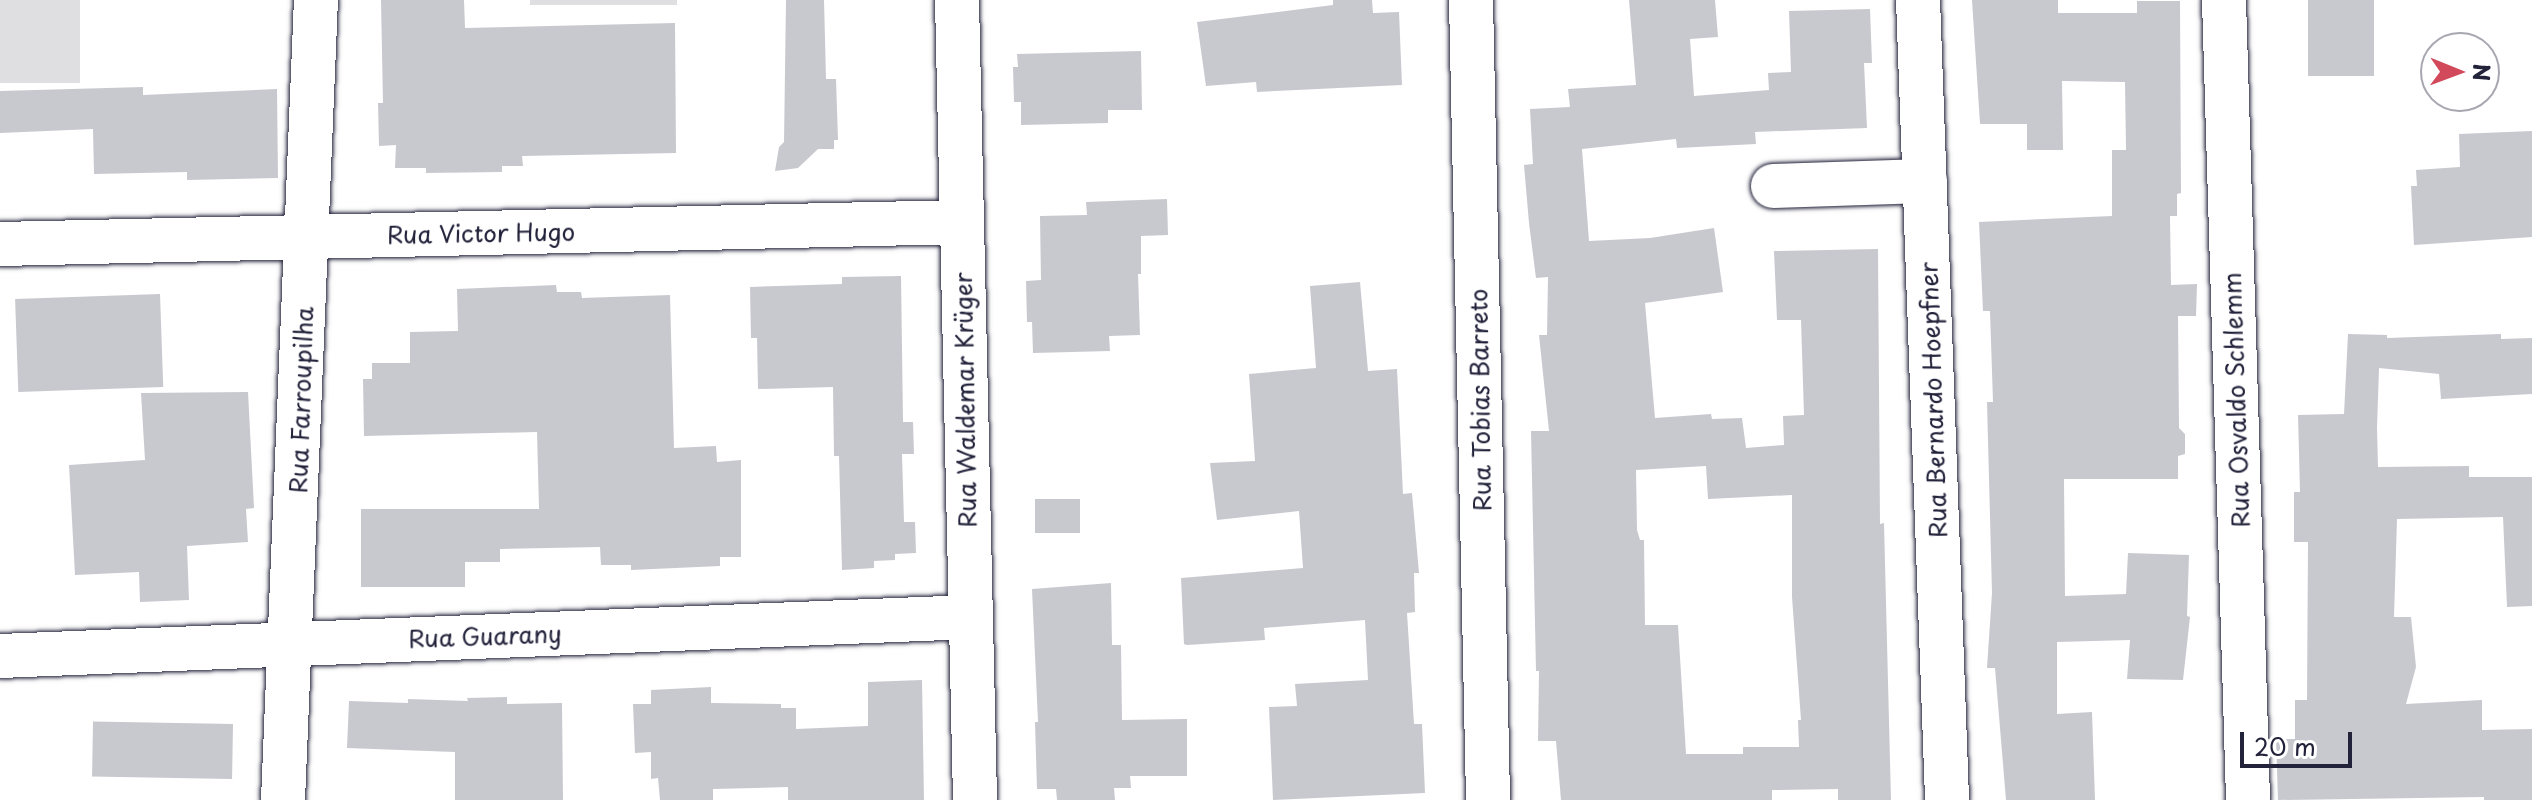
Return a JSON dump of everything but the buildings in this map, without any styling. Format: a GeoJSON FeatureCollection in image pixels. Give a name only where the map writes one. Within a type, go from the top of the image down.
{"type":"FeatureCollection","features":[{"type":"Feature","properties":{"kind":"street","name":"Rua Farroupilha"},"geometry":{"type":"LineString","coordinates":[[283,800],[316,0]]}},
{"type":"Feature","properties":{"kind":"street","name":"Rua Waldemar Krüger"},"geometry":{"type":"LineString","coordinates":[[957,0],[975,800]]}},
{"type":"Feature","properties":{"kind":"street","name":"Rua Tobias Barreto"},"geometry":{"type":"LineString","coordinates":[[1471,0],[1488,800]]}},
{"type":"Feature","properties":{"kind":"street","name":"Rua Bernardo Hoepfner"},"geometry":{"type":"LineString","coordinates":[[1918,0],[1947,800]]}},
{"type":"Feature","properties":{"kind":"street","name":"Rua Osvaldo Schlemm"},"geometry":{"type":"LineString","coordinates":[[2224,0],[2248,800]]}},
{"type":"Feature","properties":{"kind":"street"},"geometry":{"type":"LineString","coordinates":[[1773,186],[1925,181]]}},
{"type":"Feature","properties":{"kind":"street","name":"Rua Victor Hugo"},"geometry":{"type":"LineString","coordinates":[[0,244],[961,222]]}},
{"type":"Feature","properties":{"kind":"street","name":"Rua Guarany"},"geometry":{"type":"LineString","coordinates":[[0,656],[970,617]]}},
{"type":"Feature","properties":{"kind":"shaded area"},"geometry":{"type":"Polygon","coordinates":[[[0,0],[80,0],[80,83],[0,83],[0,0]]]}},
{"type":"Feature","properties":{"kind":"shaded area"},"geometry":{"type":"Polygon","coordinates":[[[530,0],[677,0],[677,5],[530,5],[530,0]]]}}]}
